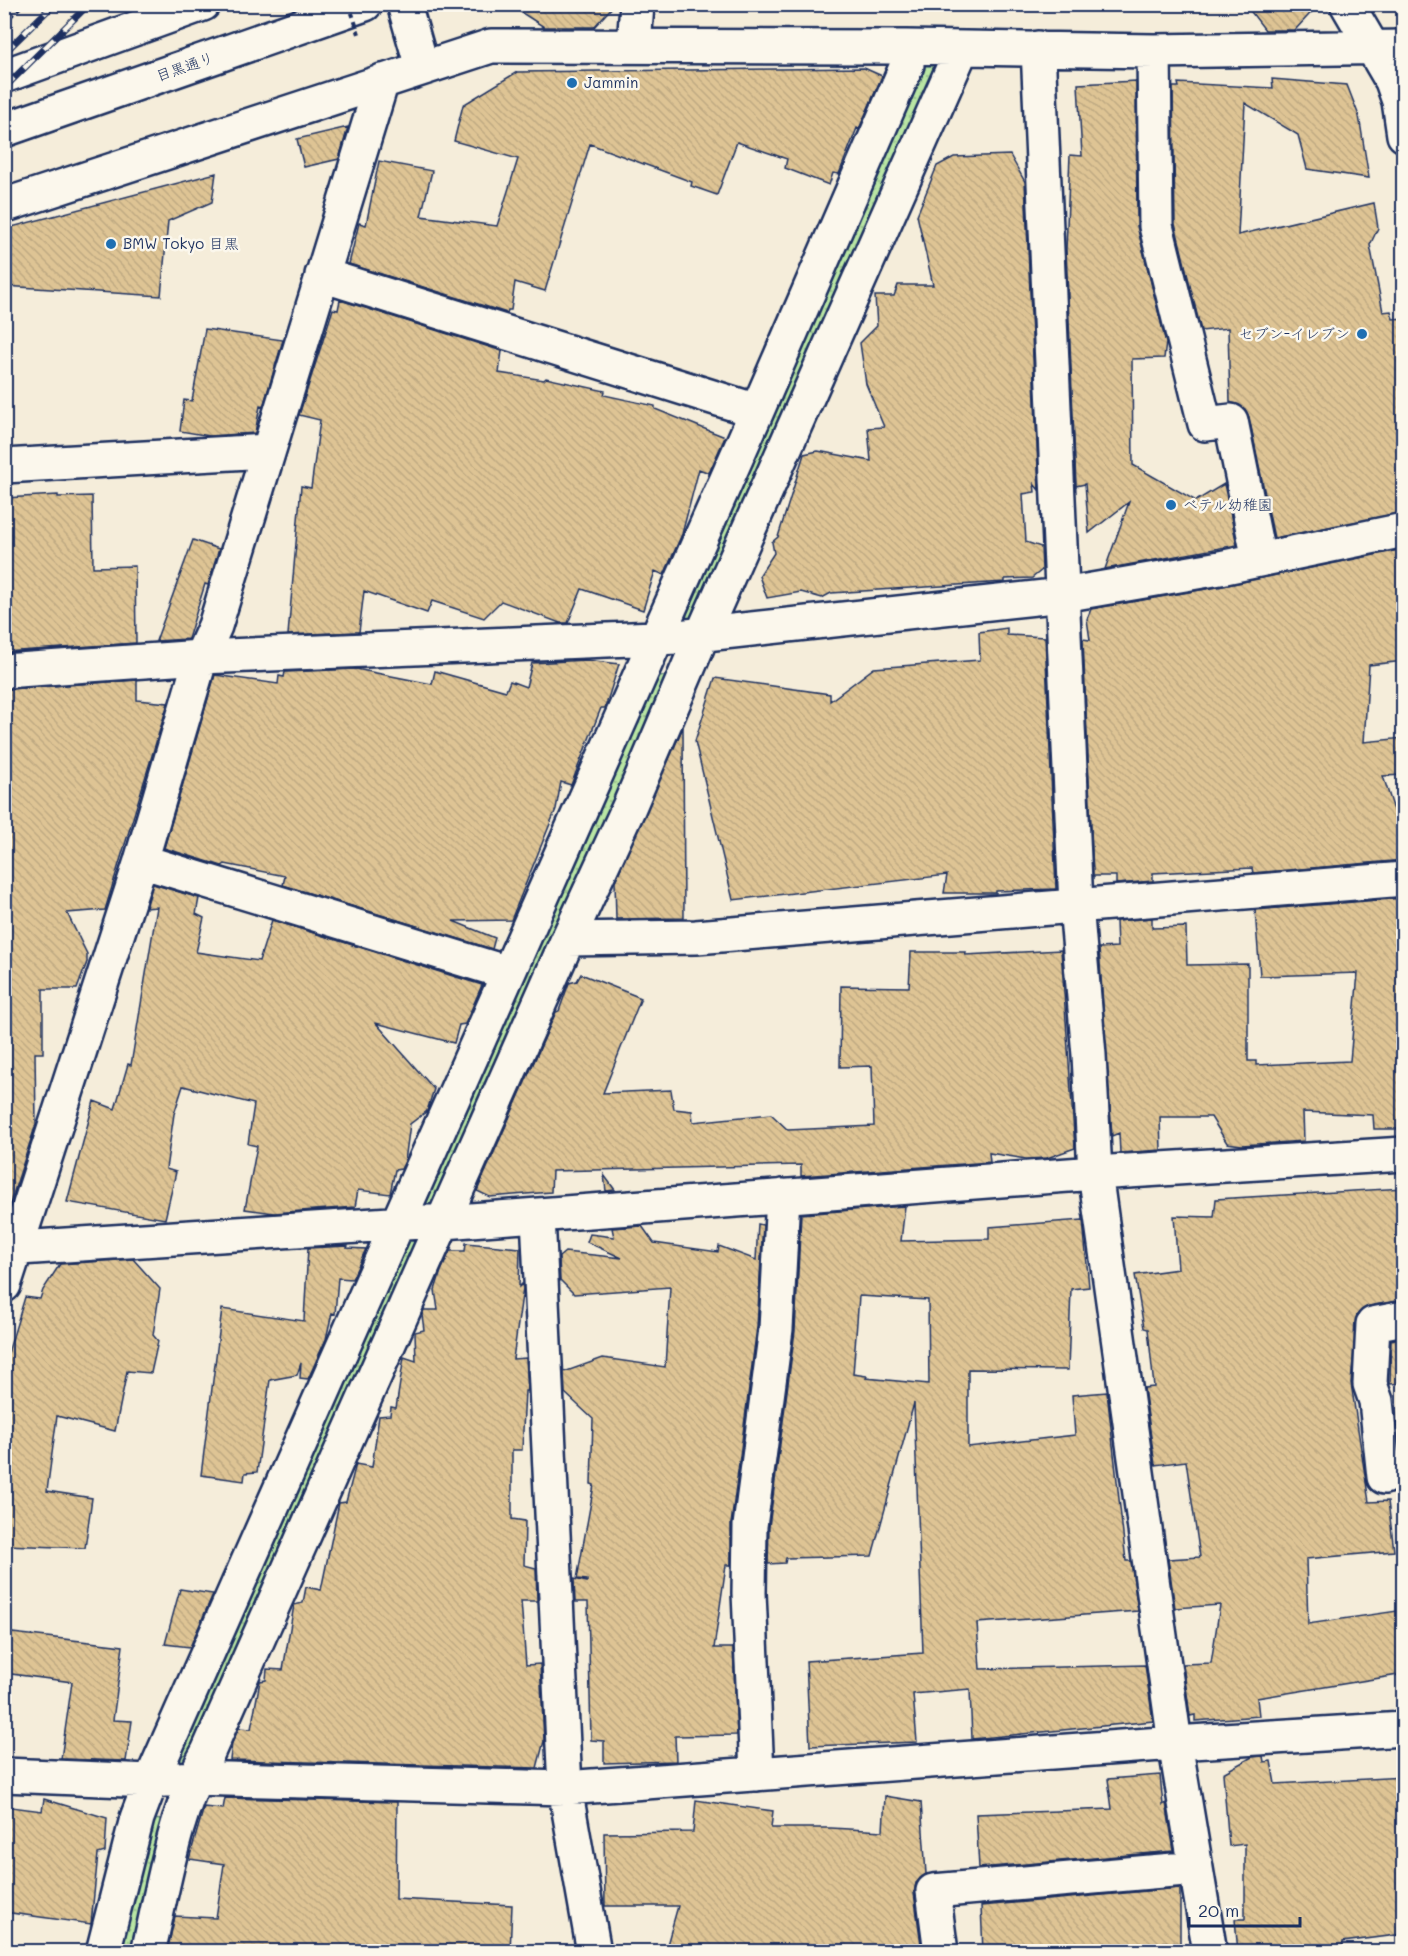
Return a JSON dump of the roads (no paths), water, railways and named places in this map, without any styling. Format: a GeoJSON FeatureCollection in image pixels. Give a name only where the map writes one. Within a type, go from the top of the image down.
{"type":"FeatureCollection","features":[{"type":"Feature","properties":{"kind":"street","name":"目黒通り"},"geometry":{"type":"LineString","coordinates":[[4,130],[365,4]]}},
{"type":"Feature","properties":{"kind":"street"},"geometry":{"type":"LineString","coordinates":[[404,4],[422,67]]}},
{"type":"Feature","properties":{"kind":"street"},"geometry":{"type":"LineString","coordinates":[[633,46],[637,4]]}},
{"type":"Feature","properties":{"kind":"street"},"geometry":{"type":"LineString","coordinates":[[1347,4],[1389,48],[1404,135]]}},
{"type":"Feature","properties":{"kind":"street"},"geometry":{"type":"LineString","coordinates":[[4,76],[201,5]]}},
{"type":"Feature","properties":{"kind":"street"},"geometry":{"type":"LineString","coordinates":[[6,199],[491,46],[906,47],[1154,51],[1389,48]]}},
{"type":"Feature","properties":{"kind":"street"},"geometry":{"type":"LineString","coordinates":[[103,1952],[136,1818],[151,1781],[757,411],[907,65],[906,47]]}},
{"type":"Feature","properties":{"kind":"street"},"geometry":{"type":"LineString","coordinates":[[148,1952],[178,1824],[193,1778],[213,1741],[568,939],[629,807],[702,633],[962,48]]}},
{"type":"Feature","properties":{"kind":"street"},"geometry":{"type":"LineString","coordinates":[[1038,48],[1076,904],[1089,1055],[1095,1173],[1175,1743],[1210,1952]]}},
{"type":"Feature","properties":{"kind":"street"},"geometry":{"type":"LineString","coordinates":[[1154,51],[1156,226],[1205,424],[1231,421],[1259,560]]}},
{"type":"Feature","properties":{"kind":"street"},"geometry":{"type":"LineString","coordinates":[[4,1285],[10,1249],[141,861],[201,657],[214,626],[382,81]]}},
{"type":"Feature","properties":{"kind":"street"},"geometry":{"type":"LineString","coordinates":[[322,275],[757,411]]}},
{"type":"Feature","properties":{"kind":"street"},"geometry":{"type":"LineString","coordinates":[[4,466],[268,451]]}},
{"type":"Feature","properties":{"kind":"street"},"geometry":{"type":"LineString","coordinates":[[4,671],[201,657],[656,639],[1063,595],[1259,560],[1404,530]]}},
{"type":"Feature","properties":{"kind":"street"},"geometry":{"type":"LineString","coordinates":[[141,861],[508,973]]}},
{"type":"Feature","properties":{"kind":"street"},"geometry":{"type":"LineString","coordinates":[[568,939],[696,937],[1076,904],[1404,879]]}},
{"type":"Feature","properties":{"kind":"street"},"geometry":{"type":"LineString","coordinates":[[10,1249],[538,1216],[1095,1173],[1404,1154]]}},
{"type":"Feature","properties":{"kind":"street"},"geometry":{"type":"LineString","coordinates":[[757,1774],[749,1593],[750,1526],[776,1329],[783,1196]]}},
{"type":"Feature","properties":{"kind":"street"},"geometry":{"type":"LineString","coordinates":[[538,1216],[565,1788],[594,1952]]}},
{"type":"Feature","properties":{"kind":"street"},"geometry":{"type":"LineString","coordinates":[[1384,1477],[1376,1401],[1370,1384],[1373,1324],[1404,1318]]}},
{"type":"Feature","properties":{"kind":"street"},"geometry":{"type":"LineString","coordinates":[[4,1775],[151,1781],[193,1778],[565,1788],[1175,1743],[1404,1729]]}},
{"type":"Feature","properties":{"kind":"street"},"geometry":{"type":"LineString","coordinates":[[941,1952],[933,1891],[1196,1868]]}},
{"type":"Feature","properties":{"kind":"railway"},"geometry":{"type":"LineString","coordinates":[[4,53],[54,4]]}},
{"type":"Feature","properties":{"kind":"railway"},"geometry":{"type":"LineString","coordinates":[[4,88],[89,4]]}},
{"type":"Feature","properties":{"kind":"place","name":"Jammin"},"geometry":{"type":"Point","coordinates":[572,83]}},
{"type":"Feature","properties":{"kind":"place","name":"BMW Tokyo 目黒"},"geometry":{"type":"Point","coordinates":[111,244]}},
{"type":"Feature","properties":{"kind":"place","name":"セブン-イレブン"},"geometry":{"type":"Point","coordinates":[1362,334]}},
{"type":"Feature","properties":{"kind":"place","name":"ベテル幼稚園"},"geometry":{"type":"Point","coordinates":[1171,505]}}]}
